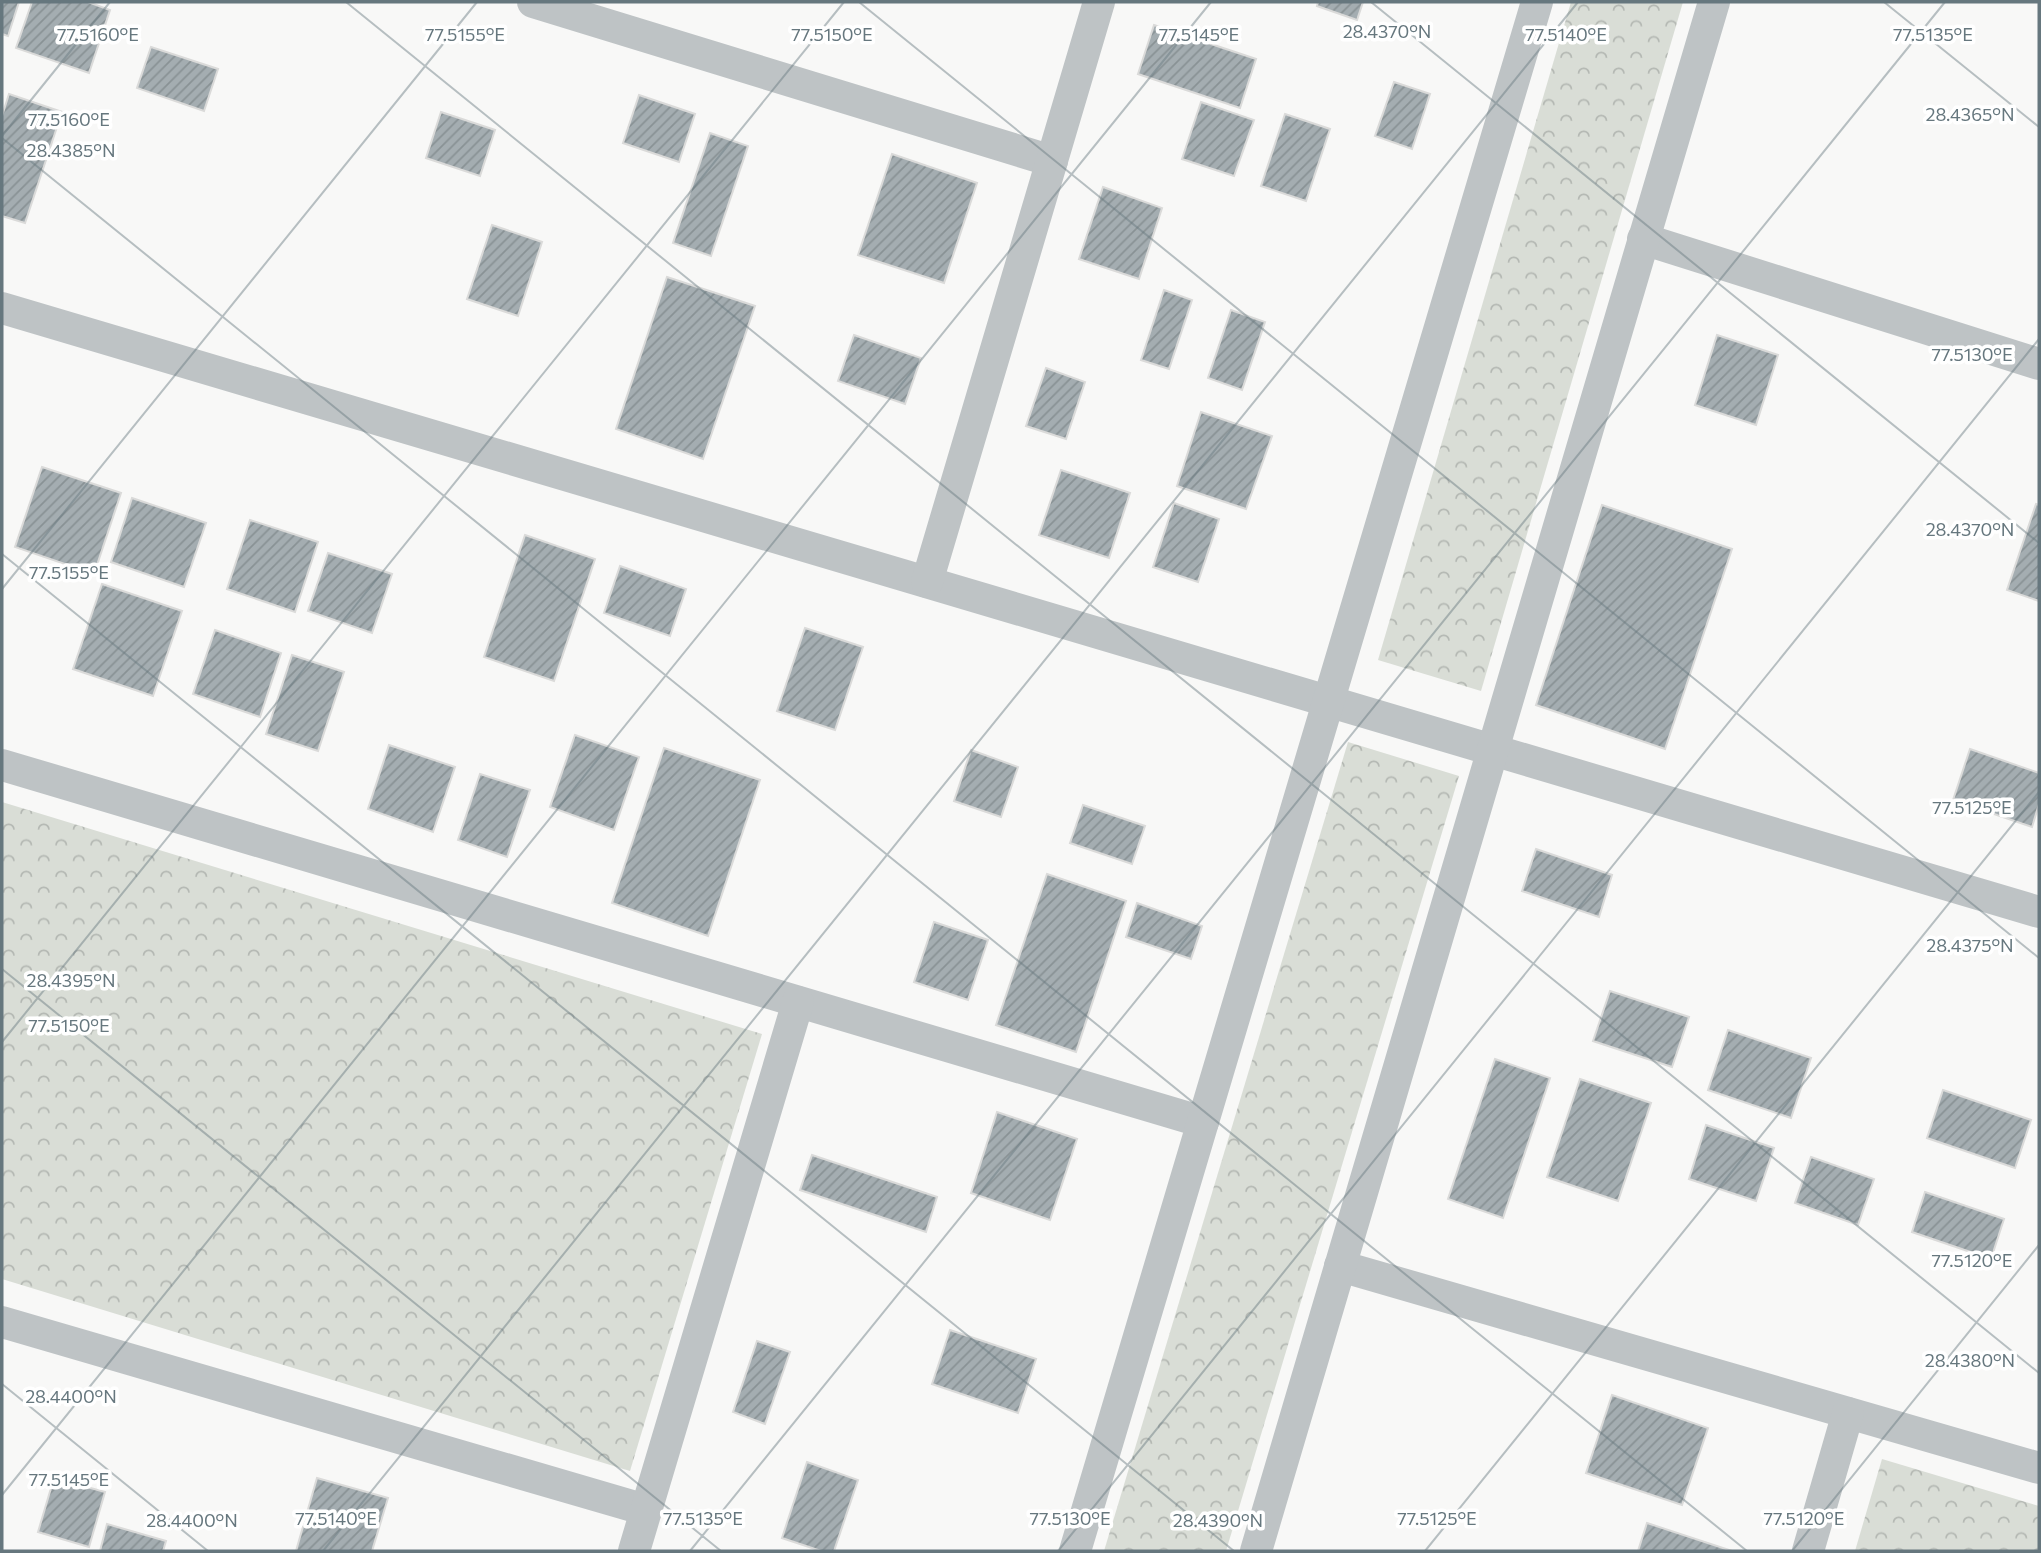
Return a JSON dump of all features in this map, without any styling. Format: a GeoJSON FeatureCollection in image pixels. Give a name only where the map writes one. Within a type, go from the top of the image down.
{"type":"FeatureCollection","features":[{"type":"Feature","properties":{"kind":"street"},"geometry":{"type":"LineString","coordinates":[[534,2],[1052,162]]}},
{"type":"Feature","properties":{"kind":"street"},"geometry":{"type":"LineString","coordinates":[[927,582],[1099,2]]}},
{"type":"Feature","properties":{"kind":"street"},"geometry":{"type":"LineString","coordinates":[[1075,1551],[1537,2]]}},
{"type":"Feature","properties":{"kind":"street"},"geometry":{"type":"LineString","coordinates":[[1256,1551],[1714,2]]}},
{"type":"Feature","properties":{"kind":"street"},"geometry":{"type":"LineString","coordinates":[[1643,239],[2039,364]]}},
{"type":"Feature","properties":{"kind":"street"},"geometry":{"type":"LineString","coordinates":[[2,307],[2039,912]]}},
{"type":"Feature","properties":{"kind":"street"},"geometry":{"type":"LineString","coordinates":[[2,765],[1203,1122]]}},
{"type":"Feature","properties":{"kind":"street"},"geometry":{"type":"LineString","coordinates":[[634,1551],[798,1002]]}},
{"type":"Feature","properties":{"kind":"street"},"geometry":{"type":"LineString","coordinates":[[1340,1266],[2039,1468]]}},
{"type":"Feature","properties":{"kind":"street"},"geometry":{"type":"LineString","coordinates":[[2,1322],[646,1510]]}},
{"type":"Feature","properties":{"kind":"street"},"geometry":{"type":"LineString","coordinates":[[1808,1551],[1848,1413]]}},
{"type":"Feature","properties":{"kind":"green space"},"geometry":{"type":"Polygon","coordinates":[[[1571,2],[1683,2],[1481,691],[1378,660],[1571,2]]]}},
{"type":"Feature","properties":{"kind":"green space"},"geometry":{"type":"Polygon","coordinates":[[[1348,742],[1459,776],[1226,1551],[1104,1551],[1348,742]]]}},
{"type":"Feature","properties":{"kind":"green space"},"geometry":{"type":"Polygon","coordinates":[[[2,802],[762,1034],[630,1471],[2,1279],[2,802]]]}},
{"type":"Feature","properties":{"kind":"green space"},"geometry":{"type":"Polygon","coordinates":[[[1882,1459],[2039,1506],[2039,1551],[1855,1551],[1882,1459]]]}},
{"type":"Feature","properties":{"kind":"building"},"geometry":{"type":"Polygon","coordinates":[[[2,2],[19,2],[8,36],[2,34],[2,2]]]}},
{"type":"Feature","properties":{"kind":"building"},"geometry":{"type":"Polygon","coordinates":[[[32,2],[88,2],[110,10],[89,73],[16,48],[32,2]]]}},
{"type":"Feature","properties":{"kind":"building"},"geometry":{"type":"Polygon","coordinates":[[[1318,2],[1363,2],[1357,20],[1317,6],[1318,2]]]}},
{"type":"Feature","properties":{"kind":"building"},"geometry":{"type":"Polygon","coordinates":[[[1154,25],[1256,59],[1240,108],[1138,74],[1154,25]]]}},
{"type":"Feature","properties":{"kind":"building"},"geometry":{"type":"Polygon","coordinates":[[[151,47],[218,69],[204,111],[137,88],[151,47]]]}},
{"type":"Feature","properties":{"kind":"building"},"geometry":{"type":"Polygon","coordinates":[[[1394,82],[1430,94],[1412,149],[1375,136],[1394,82]]]}},
{"type":"Feature","properties":{"kind":"building"},"geometry":{"type":"Polygon","coordinates":[[[9,94],[62,112],[25,223],[2,216],[2,116],[9,94]]]}},
{"type":"Feature","properties":{"kind":"building"},"geometry":{"type":"Polygon","coordinates":[[[639,95],[695,114],[679,162],[623,143],[639,95]]]}},
{"type":"Feature","properties":{"kind":"building"},"geometry":{"type":"Polygon","coordinates":[[[1201,102],[1254,120],[1234,176],[1182,159],[1201,102]]]}},
{"type":"Feature","properties":{"kind":"building"},"geometry":{"type":"Polygon","coordinates":[[[441,112],[495,130],[480,176],[426,158],[441,112]]]}},
{"type":"Feature","properties":{"kind":"building"},"geometry":{"type":"Polygon","coordinates":[[[1285,114],[1330,129],[1306,201],[1261,186],[1285,114]]]}},
{"type":"Feature","properties":{"kind":"building"},"geometry":{"type":"Polygon","coordinates":[[[710,133],[748,146],[711,256],[673,243],[710,133]]]}},
{"type":"Feature","properties":{"kind":"building"},"geometry":{"type":"Polygon","coordinates":[[[892,154],[977,183],[944,283],[858,255],[892,154]]]}},
{"type":"Feature","properties":{"kind":"building"},"geometry":{"type":"Polygon","coordinates":[[[1103,187],[1162,208],[1139,279],[1079,259],[1103,187]]]}},
{"type":"Feature","properties":{"kind":"building"},"geometry":{"type":"Polygon","coordinates":[[[492,225],[542,242],[518,316],[467,299],[492,225]]]}},
{"type":"Feature","properties":{"kind":"building"},"geometry":{"type":"Polygon","coordinates":[[[667,277],[755,306],[703,459],[616,429],[667,277]]]}},
{"type":"Feature","properties":{"kind":"building"},"geometry":{"type":"Polygon","coordinates":[[[1164,290],[1192,300],[1169,369],[1141,360],[1164,290]]]}},
{"type":"Feature","properties":{"kind":"building"},"geometry":{"type":"Polygon","coordinates":[[[1231,310],[1265,322],[1242,390],[1208,378],[1231,310]]]}},
{"type":"Feature","properties":{"kind":"building"},"geometry":{"type":"Polygon","coordinates":[[[854,335],[921,358],[905,404],[838,381],[854,335]]]}},
{"type":"Feature","properties":{"kind":"building"},"geometry":{"type":"Polygon","coordinates":[[[1717,335],[1778,355],[1756,425],[1695,405],[1717,335]]]}},
{"type":"Feature","properties":{"kind":"building"},"geometry":{"type":"Polygon","coordinates":[[[1046,368],[1085,382],[1066,439],[1026,426],[1046,368]]]}},
{"type":"Feature","properties":{"kind":"building"},"geometry":{"type":"Polygon","coordinates":[[[1201,412],[1272,436],[1246,509],[1177,486],[1201,412]]]}},
{"type":"Feature","properties":{"kind":"building"},"geometry":{"type":"Polygon","coordinates":[[[42,467],[121,493],[94,574],[15,547],[42,467]]]}},
{"type":"Feature","properties":{"kind":"building"},"geometry":{"type":"Polygon","coordinates":[[[1061,470],[1130,493],[1109,558],[1039,535],[1061,470]]]}},
{"type":"Feature","properties":{"kind":"building"},"geometry":{"type":"Polygon","coordinates":[[[132,498],[206,523],[184,587],[111,562],[132,498]]]}},
{"type":"Feature","properties":{"kind":"building"},"geometry":{"type":"Polygon","coordinates":[[[1174,503],[1219,519],[1198,582],[1153,567],[1174,503]]]}},
{"type":"Feature","properties":{"kind":"building"},"geometry":{"type":"Polygon","coordinates":[[[2036,504],[2039,505],[2039,601],[2007,590],[2036,504]]]}},
{"type":"Feature","properties":{"kind":"building"},"geometry":{"type":"Polygon","coordinates":[[[1602,505],[1732,549],[1665,749],[1536,705],[1602,505]]]}},
{"type":"Feature","properties":{"kind":"building"},"geometry":{"type":"Polygon","coordinates":[[[250,520],[318,542],[295,612],[227,589],[250,520]]]}},
{"type":"Feature","properties":{"kind":"building"},"geometry":{"type":"Polygon","coordinates":[[[525,535],[595,559],[554,681],[484,657],[525,535]]]}},
{"type":"Feature","properties":{"kind":"building"},"geometry":{"type":"Polygon","coordinates":[[[328,553],[392,574],[372,633],[308,611],[328,553]]]}},
{"type":"Feature","properties":{"kind":"building"},"geometry":{"type":"Polygon","coordinates":[[[620,566],[686,589],[670,636],[604,613],[620,566]]]}},
{"type":"Feature","properties":{"kind":"building"},"geometry":{"type":"Polygon","coordinates":[[[102,584],[182,611],[153,696],[73,669],[102,584]]]}},
{"type":"Feature","properties":{"kind":"building"},"geometry":{"type":"Polygon","coordinates":[[[805,628],[863,647],[835,730],[777,711],[805,628]]]}},
{"type":"Feature","properties":{"kind":"building"},"geometry":{"type":"Polygon","coordinates":[[[215,630],[281,653],[260,717],[193,694],[215,630]]]}},
{"type":"Feature","properties":{"kind":"building"},"geometry":{"type":"Polygon","coordinates":[[[292,655],[344,672],[318,751],[266,734],[292,655]]]}},
{"type":"Feature","properties":{"kind":"building"},"geometry":{"type":"Polygon","coordinates":[[[575,735],[639,757],[614,830],[550,807],[575,735]]]}},
{"type":"Feature","properties":{"kind":"building"},"geometry":{"type":"Polygon","coordinates":[[[389,745],[455,767],[433,832],[368,809],[389,745]]]}},
{"type":"Feature","properties":{"kind":"building"},"geometry":{"type":"Polygon","coordinates":[[[664,748],[760,780],[708,936],[612,903],[664,748]]]}},
{"type":"Feature","properties":{"kind":"building"},"geometry":{"type":"Polygon","coordinates":[[[1970,749],[2039,773],[2039,804],[2032,827],[1953,800],[1970,749]]]}},
{"type":"Feature","properties":{"kind":"building"},"geometry":{"type":"Polygon","coordinates":[[[971,750],[1018,767],[1001,817],[954,801],[971,750]]]}},
{"type":"Feature","properties":{"kind":"building"},"geometry":{"type":"Polygon","coordinates":[[[480,774],[530,790],[507,857],[458,840],[480,774]]]}},
{"type":"Feature","properties":{"kind":"building"},"geometry":{"type":"Polygon","coordinates":[[[1083,805],[1145,826],[1132,864],[1070,843],[1083,805]]]}},
{"type":"Feature","properties":{"kind":"building"},"geometry":{"type":"Polygon","coordinates":[[[1536,849],[1612,875],[1599,917],[1522,891],[1536,849]]]}},
{"type":"Feature","properties":{"kind":"building"},"geometry":{"type":"Polygon","coordinates":[[[1047,874],[1126,901],[1076,1052],[996,1025],[1047,874]]]}},
{"type":"Feature","properties":{"kind":"building"},"geometry":{"type":"Polygon","coordinates":[[[1137,903],[1202,926],[1191,959],[1126,937],[1137,903]]]}},
{"type":"Feature","properties":{"kind":"building"},"geometry":{"type":"Polygon","coordinates":[[[934,922],[988,940],[968,1000],[914,982],[934,922]]]}},
{"type":"Feature","properties":{"kind":"building"},"geometry":{"type":"Polygon","coordinates":[[[1610,991],[1689,1017],[1672,1067],[1593,1041],[1610,991]]]}},
{"type":"Feature","properties":{"kind":"building"},"geometry":{"type":"Polygon","coordinates":[[[1728,1030],[1811,1058],[1791,1118],[1708,1090],[1728,1030]]]}},
{"type":"Feature","properties":{"kind":"building"},"geometry":{"type":"Polygon","coordinates":[[[1495,1059],[1550,1078],[1503,1218],[1448,1199],[1495,1059]]]}},
{"type":"Feature","properties":{"kind":"building"},"geometry":{"type":"Polygon","coordinates":[[[1580,1079],[1651,1103],[1618,1201],[1547,1177],[1580,1079]]]}},
{"type":"Feature","properties":{"kind":"building"},"geometry":{"type":"Polygon","coordinates":[[[1943,1090],[2031,1120],[2015,1168],[1927,1138],[1943,1090]]]}},
{"type":"Feature","properties":{"kind":"building"},"geometry":{"type":"Polygon","coordinates":[[[997,1112],[1077,1139],[1050,1220],[971,1193],[997,1112]]]}},
{"type":"Feature","properties":{"kind":"building"},"geometry":{"type":"Polygon","coordinates":[[[1706,1125],[1774,1148],[1756,1201],[1689,1179],[1706,1125]]]}},
{"type":"Feature","properties":{"kind":"building"},"geometry":{"type":"Polygon","coordinates":[[[812,1155],[937,1197],[926,1232],[800,1190],[812,1155]]]}},
{"type":"Feature","properties":{"kind":"building"},"geometry":{"type":"Polygon","coordinates":[[[1811,1157],[1874,1179],[1858,1225],[1795,1203],[1811,1157]]]}},
{"type":"Feature","properties":{"kind":"building"},"geometry":{"type":"Polygon","coordinates":[[[1925,1192],[2004,1219],[1991,1259],[1912,1232],[1925,1192]]]}},
{"type":"Feature","properties":{"kind":"building"},"geometry":{"type":"Polygon","coordinates":[[[950,1330],[1036,1359],[1018,1413],[932,1384],[950,1330]]]}},
{"type":"Feature","properties":{"kind":"building"},"geometry":{"type":"Polygon","coordinates":[[[757,1341],[790,1352],[765,1424],[733,1412],[757,1341]]]}},
{"type":"Feature","properties":{"kind":"building"},"geometry":{"type":"Polygon","coordinates":[[[1612,1395],[1708,1428],[1682,1505],[1586,1473],[1612,1395]]]}},
{"type":"Feature","properties":{"kind":"building"},"geometry":{"type":"Polygon","coordinates":[[[807,1462],[858,1480],[834,1551],[821,1551],[782,1538],[807,1462]]]}},
{"type":"Feature","properties":{"kind":"building"},"geometry":{"type":"Polygon","coordinates":[[[54,1478],[105,1492],[89,1547],[38,1532],[54,1478]]]}},
{"type":"Feature","properties":{"kind":"building"},"geometry":{"type":"Polygon","coordinates":[[[317,1478],[388,1498],[372,1551],[296,1551],[317,1478]]]}},
{"type":"Feature","properties":{"kind":"building"},"geometry":{"type":"Polygon","coordinates":[[[1647,1523],[1732,1551],[1638,1551],[1647,1523]]]}},
{"type":"Feature","properties":{"kind":"building"},"geometry":{"type":"Polygon","coordinates":[[[107,1524],[166,1541],[163,1551],[100,1551],[107,1524]]]}}]}
